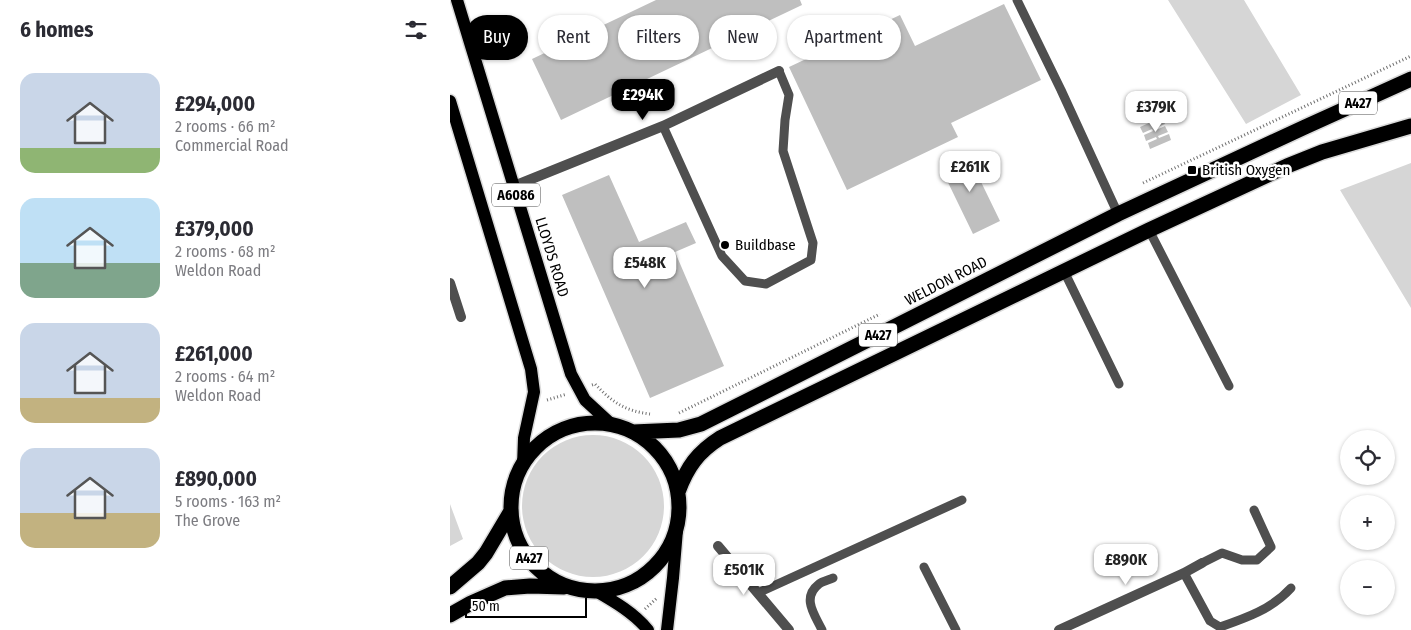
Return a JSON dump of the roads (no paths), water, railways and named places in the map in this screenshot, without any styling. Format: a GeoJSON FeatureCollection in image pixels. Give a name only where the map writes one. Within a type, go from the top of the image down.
{"type":"FeatureCollection","features":[{"type":"Feature","properties":{"kind":"highway","name":"WELDON ROAD"},"geometry":{"type":"LineString","coordinates":[[632,432],[679,430],[701,424],[1118,214],[1411,79]]}},
{"type":"Feature","properties":{"kind":"highway","name":"A427"},"geometry":{"type":"LineString","coordinates":[[678,492],[685,474],[693,463],[702,452],[720,438],[1149,230],[1287,166],[1322,152],[1411,126]]}},
{"type":"Feature","properties":{"kind":"highway","name":"A427"},"geometry":{"type":"LineString","coordinates":[[450,615],[471,603],[505,588],[530,586],[570,588],[596,592],[617,589],[637,580],[655,567],[668,550],[677,530],[680,511],[678,492],[670,467],[654,446],[632,432],[611,424],[590,423],[570,427],[551,435],[535,448],[523,465],[516,479],[512,494],[511,510],[514,531],[523,550],[535,566],[552,579],[570,588]]}},
{"type":"Feature","properties":{"kind":"highway","name":"A427"},"geometry":{"type":"LineString","coordinates":[[450,588],[478,563],[486,553],[511,510]]}},
{"type":"Feature","properties":{"kind":"main road","name":"LLOYDS ROAD"},"geometry":{"type":"LineString","coordinates":[[461,1],[571,374],[585,400],[611,424]]}},
{"type":"Feature","properties":{"kind":"main road","name":"A6086"},"geometry":{"type":"LineString","coordinates":[[450,101],[531,369],[534,392],[524,438],[523,465]]}},
{"type":"Feature","properties":{"kind":"main road"},"geometry":{"type":"LineString","coordinates":[[668,630],[677,530]]}},
{"type":"Feature","properties":{"kind":"main road"},"geometry":{"type":"LineString","coordinates":[[596,592],[640,620],[648,630]]}},
{"type":"Feature","properties":{"kind":"street"},"geometry":{"type":"LineString","coordinates":[[514,186],[663,126],[779,71]]}},
{"type":"Feature","properties":{"kind":"street"},"geometry":{"type":"LineString","coordinates":[[450,283],[461,317]]}},
{"type":"Feature","properties":{"kind":"street"},"geometry":{"type":"LineString","coordinates":[[718,546],[789,630]]}},
{"type":"Feature","properties":{"kind":"street"},"geometry":{"type":"LineString","coordinates":[[1059,630],[1202,563]]}},
{"type":"Feature","properties":{"kind":"lane"},"geometry":{"type":"LineString","coordinates":[[1017,0],[1118,214]]}},
{"type":"Feature","properties":{"kind":"lane"},"geometry":{"type":"LineString","coordinates":[[663,126],[722,256],[745,281],[766,284],[812,260],[814,243],[783,151],[789,94],[779,71]]}},
{"type":"Feature","properties":{"kind":"lane"},"geometry":{"type":"LineString","coordinates":[[1149,230],[1229,386]]}},
{"type":"Feature","properties":{"kind":"lane"},"geometry":{"type":"LineString","coordinates":[[1064,272],[1119,384]]}},
{"type":"Feature","properties":{"kind":"lane"},"geometry":{"type":"LineString","coordinates":[[758,593],[962,500]]}},
{"type":"Feature","properties":{"kind":"lane"},"geometry":{"type":"LineString","coordinates":[[1202,563],[1222,553],[1242,560],[1257,560],[1271,546],[1254,510]]}},
{"type":"Feature","properties":{"kind":"lane"},"geometry":{"type":"LineString","coordinates":[[924,567],[956,630]]}},
{"type":"Feature","properties":{"kind":"lane"},"geometry":{"type":"LineString","coordinates":[[1184,573],[1210,621],[1220,627],[1270,606],[1284,596],[1291,588]]}},
{"type":"Feature","properties":{"kind":"lane"},"geometry":{"type":"LineString","coordinates":[[822,630],[809,604],[810,594],[819,584],[833,578]]}},
{"type":"Feature","properties":{"kind":"place","name":"British Oxygen"},"geometry":{"type":"Point","coordinates":[1192,170]}},
{"type":"Feature","properties":{"kind":"place","name":"Buildbase"},"geometry":{"type":"Point","coordinates":[725,245]}}]}
